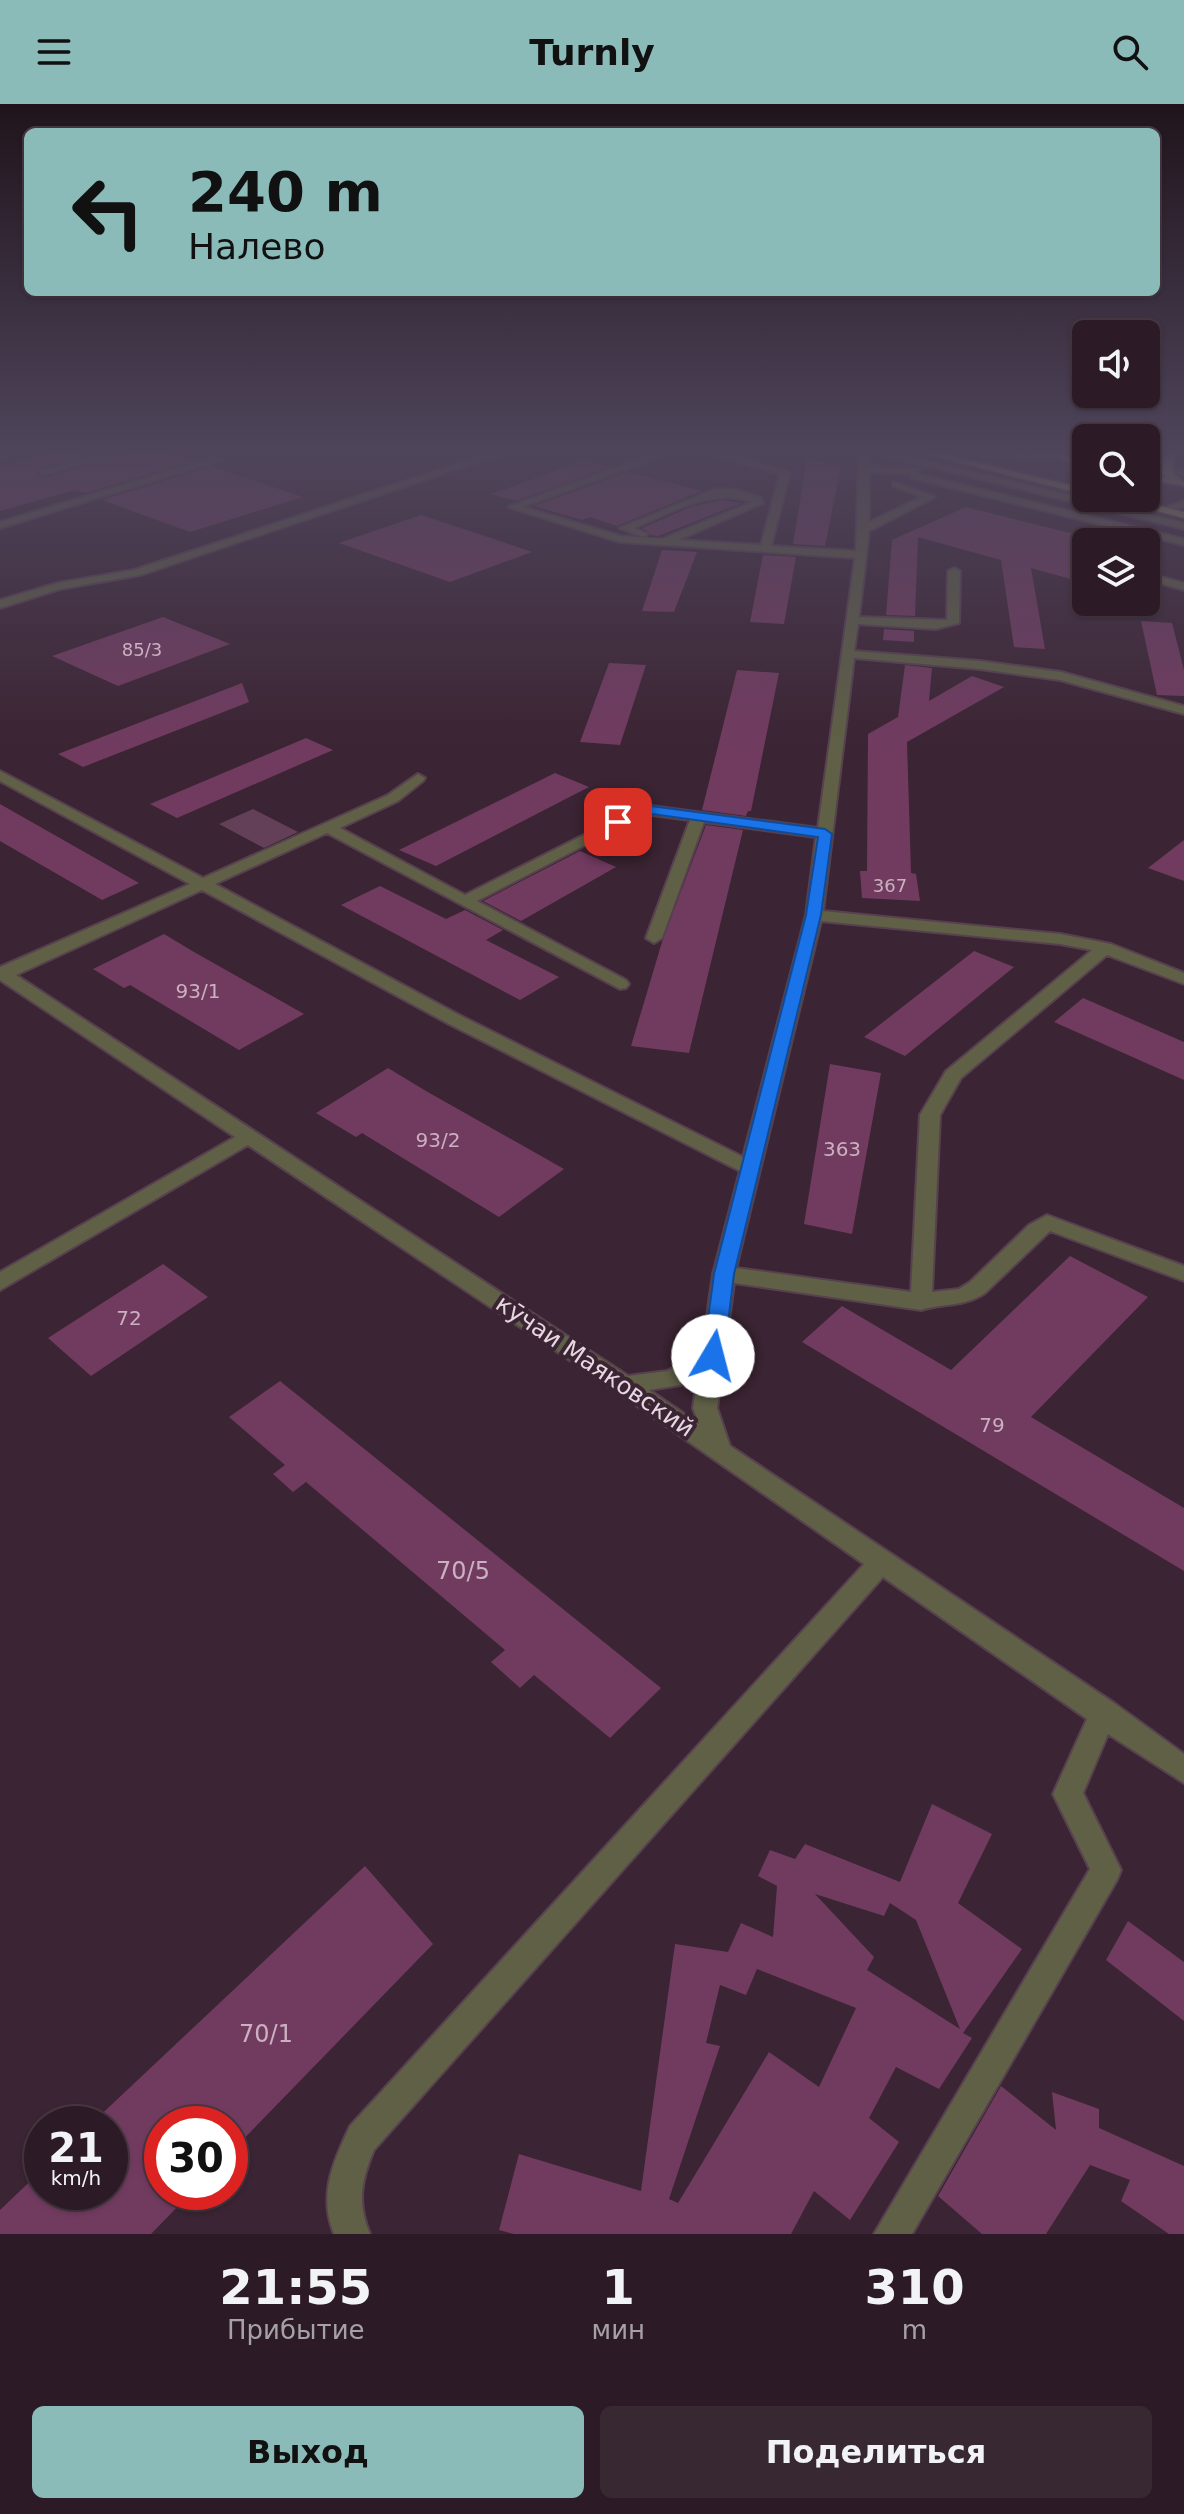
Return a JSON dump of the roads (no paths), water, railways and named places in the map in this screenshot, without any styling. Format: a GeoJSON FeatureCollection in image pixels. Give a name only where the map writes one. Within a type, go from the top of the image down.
{"type":"FeatureCollection","features":[{"type":"Feature","properties":{"kind":"street"},"geometry":{"type":"LineString","coordinates":[[0,604],[58,586],[136,573],[211,548]]}},
{"type":"Feature","properties":{"kind":"street"},"geometry":{"type":"LineString","coordinates":[[745,548],[861,555]]}},
{"type":"Feature","properties":{"kind":"street"},"geometry":{"type":"LineString","coordinates":[[720,1450],[705,1408],[724,1274],[814,915],[862,548]]}},
{"type":"Feature","properties":{"kind":"street"},"geometry":{"type":"LineString","coordinates":[[853,620],[936,625],[953,623],[954,571]]}},
{"type":"Feature","properties":{"kind":"street"},"geometry":{"type":"LineString","coordinates":[[1160,580],[1184,587]]}},
{"type":"Feature","properties":{"kind":"street"},"geometry":{"type":"LineString","coordinates":[[848,654],[980,665],[1061,676],[1184,710]]}},
{"type":"Feature","properties":{"kind":"street"},"geometry":{"type":"LineString","coordinates":[[0,775],[455,1020],[750,1168]]}},
{"type":"Feature","properties":{"kind":"street"},"geometry":{"type":"LineString","coordinates":[[2,973],[393,798],[418,778]]}},
{"type":"Feature","properties":{"kind":"street"},"geometry":{"type":"LineString","coordinates":[[465,901],[643,809],[825,834]]}},
{"type":"Feature","properties":{"kind":"street"},"geometry":{"type":"LineString","coordinates":[[654,938],[698,817]]}},
{"type":"Feature","properties":{"kind":"street"},"geometry":{"type":"LineString","coordinates":[[327,827],[620,984]]}},
{"type":"Feature","properties":{"kind":"street"},"geometry":{"type":"LineString","coordinates":[[814,915],[1060,939],[1105,948],[1184,979]]}},
{"type":"Feature","properties":{"kind":"street"},"geometry":{"type":"LineString","coordinates":[[921,1302],[930,1115],[953,1075],[1105,948]]}},
{"type":"Feature","properties":{"kind":"street","name":"кӯчаи Маяковский"},"geometry":{"type":"LineString","coordinates":[[2,973],[624,1385],[1104,1712],[1184,1770]]}},
{"type":"Feature","properties":{"kind":"street"},"geometry":{"type":"LineString","coordinates":[[0,1282],[250,1136]]}},
{"type":"Feature","properties":{"kind":"street"},"geometry":{"type":"LineString","coordinates":[[724,1274],[921,1302],[963,1297],[986,1280],[1032,1232],[1047,1222],[1184,1274]]}},
{"type":"Feature","properties":{"kind":"street"},"geometry":{"type":"LineString","coordinates":[[624,1385],[672,1379],[713,1356]]}},
{"type":"Feature","properties":{"kind":"street"},"geometry":{"type":"LineString","coordinates":[[352,2234],[345,2220],[343,2177],[362,2138],[882,1561]]}},
{"type":"Feature","properties":{"kind":"street"},"geometry":{"type":"LineString","coordinates":[[892,2234],[1106,1870],[1068,1794],[1104,1712]]}}]}
